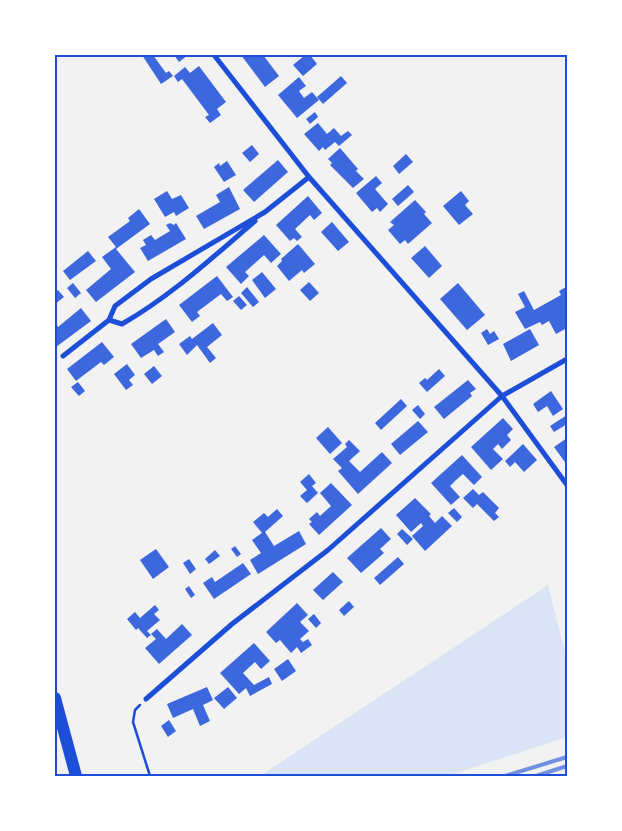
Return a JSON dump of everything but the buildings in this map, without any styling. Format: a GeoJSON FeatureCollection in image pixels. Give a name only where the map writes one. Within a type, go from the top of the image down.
{"type":"FeatureCollection","features":[{"type":"Feature","properties":{"kind":"highway"},"geometry":{"type":"LineString","coordinates":[[55,698],[76,776]]}},
{"type":"Feature","properties":{"kind":"street"},"geometry":{"type":"LineString","coordinates":[[214,55],[309,177],[502,396],[567,485]]}},
{"type":"Feature","properties":{"kind":"street"},"geometry":{"type":"LineString","coordinates":[[109,320],[122,324],[145,310],[190,276],[309,177]]}},
{"type":"Feature","properties":{"kind":"street"},"geometry":{"type":"LineString","coordinates":[[63,356],[109,320],[115,306],[150,279],[265,212]]}},
{"type":"Feature","properties":{"kind":"street"},"geometry":{"type":"LineString","coordinates":[[146,699],[232,624],[328,550],[502,396],[567,359]]}},
{"type":"Feature","properties":{"kind":"path"},"geometry":{"type":"LineString","coordinates":[[146,699],[135,710],[132,722],[150,776]]}},
{"type":"Feature","properties":{"kind":"shaded area"},"geometry":{"type":"Polygon","coordinates":[[[548,585],[567,660],[567,737],[447,776],[260,776],[548,585]]]}},
{"type":"Feature","properties":{"kind":"railway"},"geometry":{"type":"LineString","coordinates":[[505,776],[567,757]]}},
{"type":"Feature","properties":{"kind":"railway"},"geometry":{"type":"LineString","coordinates":[[536,776],[567,766]]}}]}
